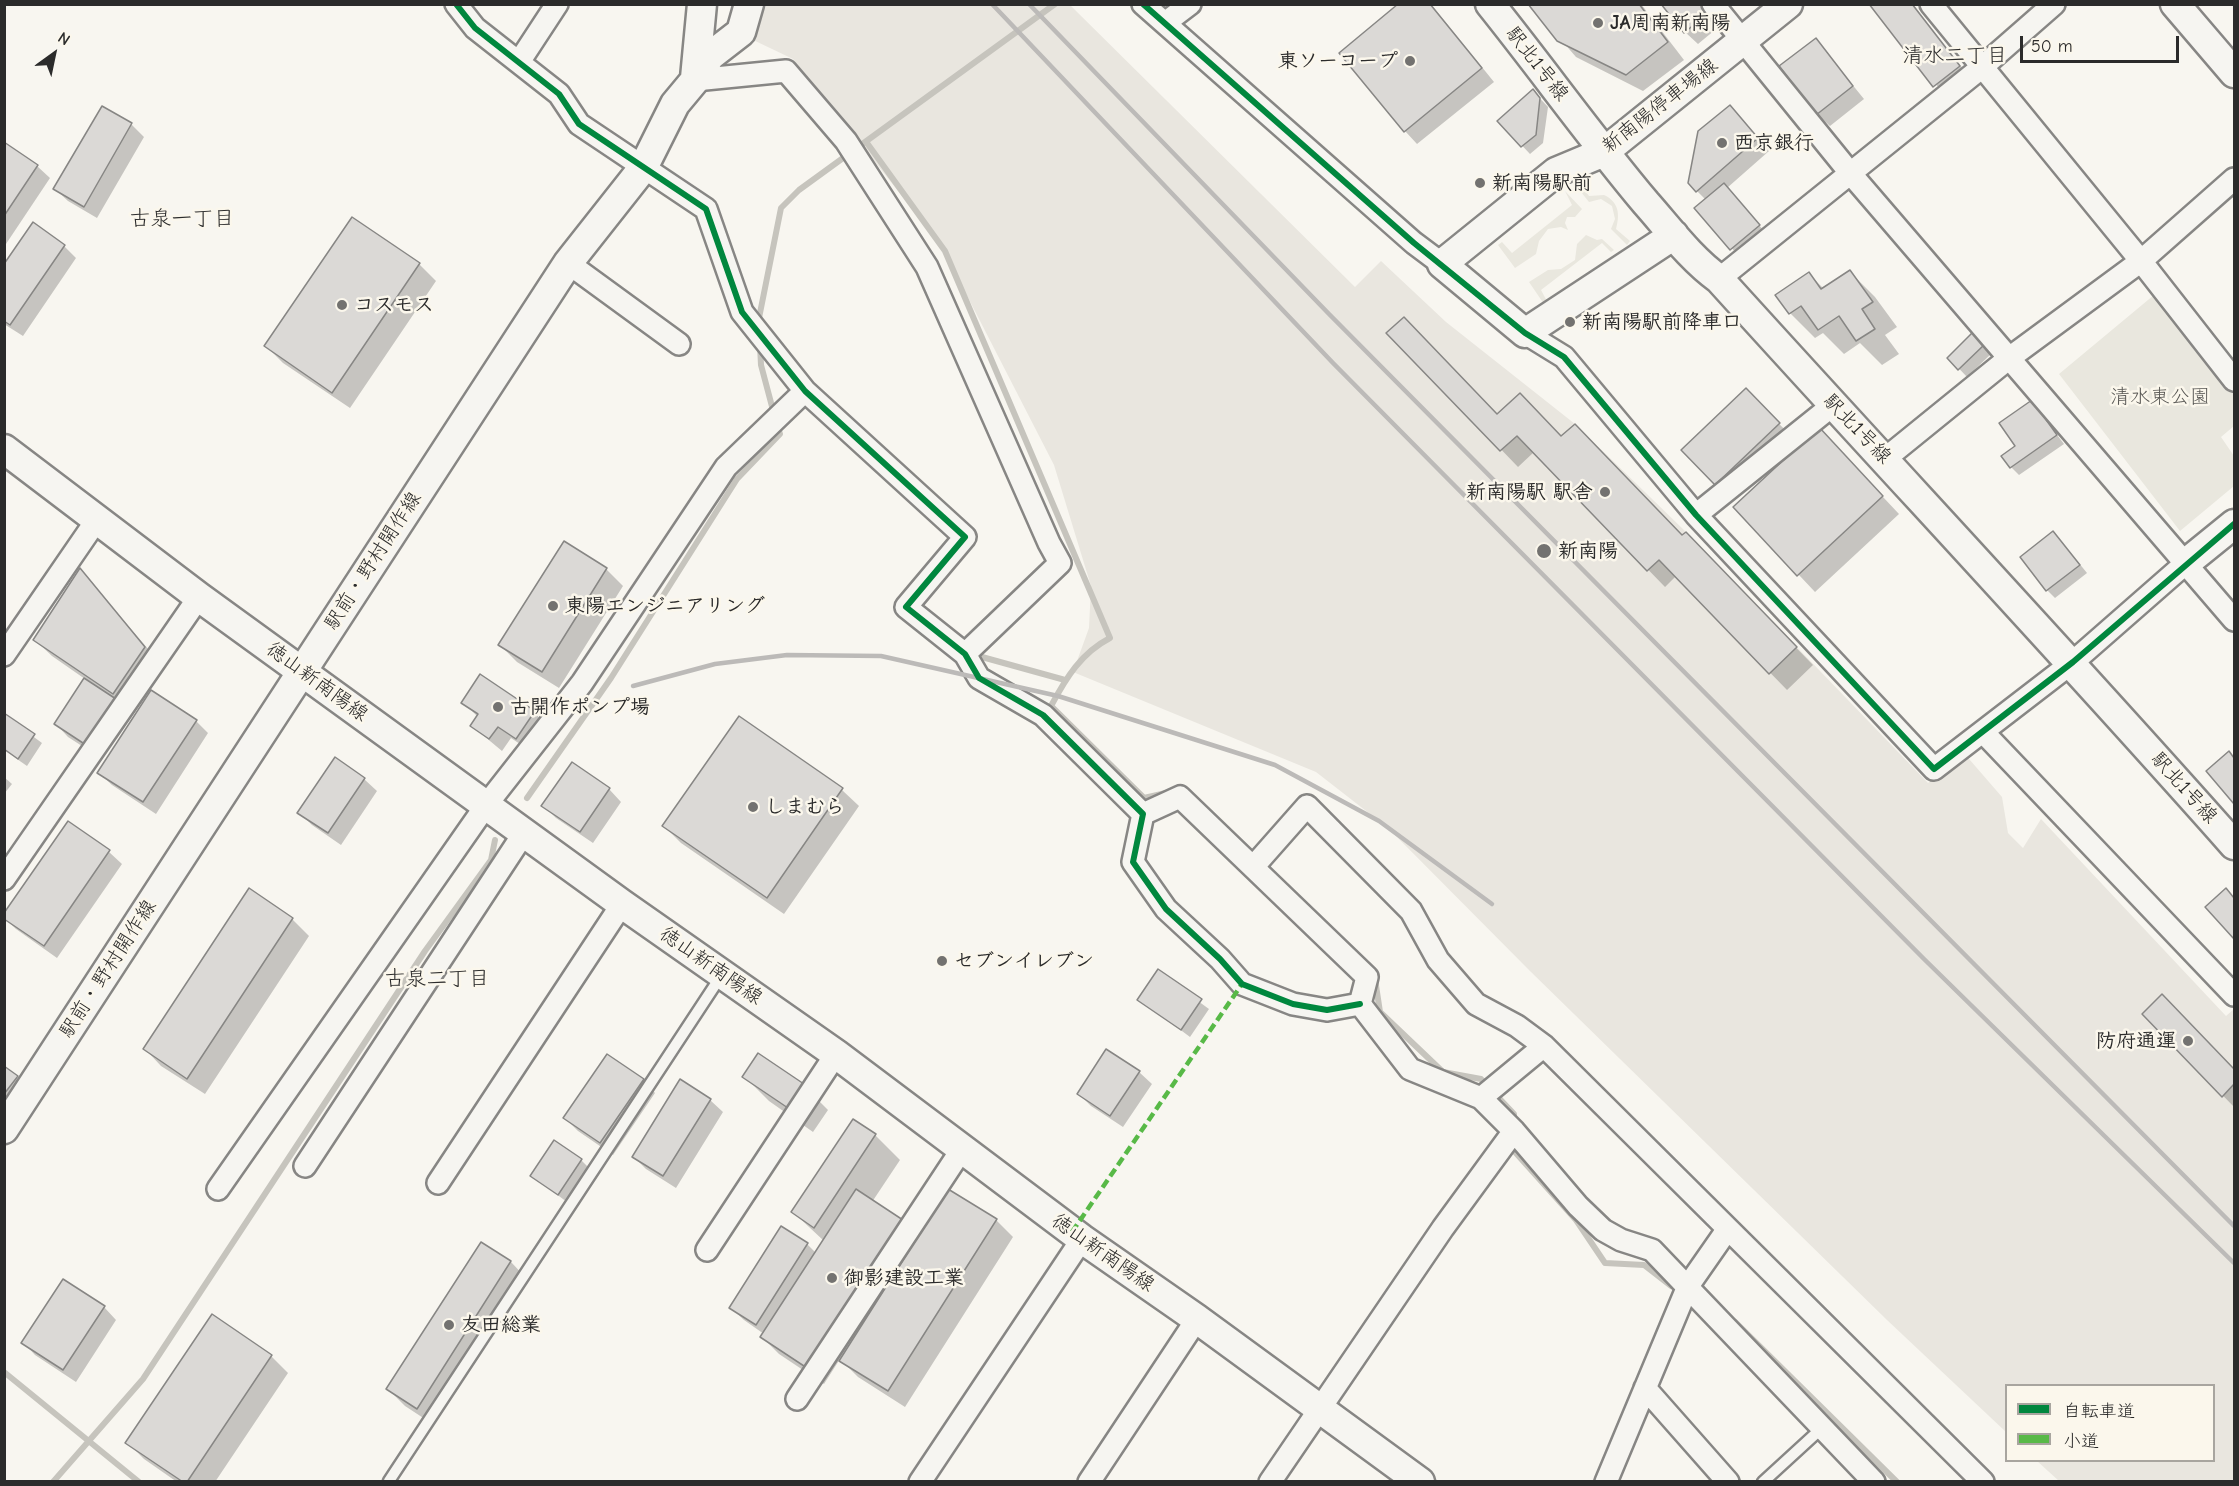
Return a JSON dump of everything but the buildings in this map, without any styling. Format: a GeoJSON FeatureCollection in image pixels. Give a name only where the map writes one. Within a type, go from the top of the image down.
{"type":"FeatureCollection","features":[{"type":"Feature","properties":{"kind":"street"},"geometry":{"type":"LineString","coordinates":[[456,4],[474,28],[559,94],[579,124],[706,209],[742,312],[805,391],[964,537],[906,607],[964,654],[979,678],[1043,715],[1143,814]]}},
{"type":"Feature","properties":{"kind":"street"},"geometry":{"type":"LineString","coordinates":[[519,62],[557,4]]}},
{"type":"Feature","properties":{"kind":"street"},"geometry":{"type":"LineString","coordinates":[[702,4],[695,80],[786,70],[846,141],[927,267],[1049,543],[1060,563],[964,654]]}},
{"type":"Feature","properties":{"kind":"street","name":"駅前・野村開作線"},"geometry":{"type":"LineString","coordinates":[[4,1129],[568,263],[643,168],[675,104],[695,80],[710,56],[741,32],[749,4]]}},
{"type":"Feature","properties":{"kind":"street"},"geometry":{"type":"LineString","coordinates":[[1143,4],[1414,243],[1526,333],[1564,357],[1696,515],[1934,769],[1984,733],[2073,662],[2186,563],[2235,524]]}},
{"type":"Feature","properties":{"kind":"street"},"geometry":{"type":"LineString","coordinates":[[1165,23],[1190,4]]}},
{"type":"Feature","properties":{"kind":"street","name":"駅北1号線"},"geometry":{"type":"LineString","coordinates":[[1490,4],[1558,89],[1604,152],[1674,235],[1706,270],[1719,279],[1833,405],[1886,458],[2073,662],[2235,845]]}},
{"type":"Feature","properties":{"kind":"street"},"geometry":{"type":"LineString","coordinates":[[1713,4],[1851,174],[2235,620]]}},
{"type":"Feature","properties":{"kind":"street","name":"新南陽停車場線"},"geometry":{"type":"LineString","coordinates":[[1442,264],[1556,172],[1604,152],[1788,4]]}},
{"type":"Feature","properties":{"kind":"street"},"geometry":{"type":"LineString","coordinates":[[1931,4],[2235,380]]}},
{"type":"Feature","properties":{"kind":"street"},"geometry":{"type":"LineString","coordinates":[[1719,279],[1981,68],[2054,4]]}},
{"type":"Feature","properties":{"kind":"street"},"geometry":{"type":"LineString","coordinates":[[2175,4],[2235,73]]}},
{"type":"Feature","properties":{"kind":"street"},"geometry":{"type":"LineString","coordinates":[[1886,458],[2008,359],[2141,261],[2235,179]]}},
{"type":"Feature","properties":{"kind":"street"},"geometry":{"type":"LineString","coordinates":[[1526,333],[1674,235]]}},
{"type":"Feature","properties":{"kind":"street"},"geometry":{"type":"LineString","coordinates":[[568,263],[680,344]]}},
{"type":"Feature","properties":{"kind":"street"},"geometry":{"type":"LineString","coordinates":[[218,1189],[486,804],[582,683],[726,467],[805,391]]}},
{"type":"Feature","properties":{"kind":"street"},"geometry":{"type":"LineString","coordinates":[[1696,515],[1833,405]]}},
{"type":"Feature","properties":{"kind":"street","name":"徳山新南陽線"},"geometry":{"type":"LineString","coordinates":[[4,449],[199,597],[622,904],[836,1054],[1082,1239],[1197,1319],[1420,1482]]}},
{"type":"Feature","properties":{"kind":"street"},"geometry":{"type":"LineString","coordinates":[[4,655],[96,521]]}},
{"type":"Feature","properties":{"kind":"street"},"geometry":{"type":"LineString","coordinates":[[4,879],[199,597]]}},
{"type":"Feature","properties":{"kind":"street"},"geometry":{"type":"LineString","coordinates":[[1984,733],[2235,995]]}},
{"type":"Feature","properties":{"kind":"street"},"geometry":{"type":"LineString","coordinates":[[1143,814],[1180,797],[1367,977],[1360,1004]]}},
{"type":"Feature","properties":{"kind":"street"},"geometry":{"type":"LineString","coordinates":[[1254,866],[1308,806],[1411,911],[1438,960],[1476,1004],[1517,1026],[1544,1046],[1983,1482]]}},
{"type":"Feature","properties":{"kind":"street"},"geometry":{"type":"LineString","coordinates":[[1143,814],[1133,862],[1166,909],[1220,959],[1242,984],[1293,1004],[1327,1010],[1360,1004]]}},
{"type":"Feature","properties":{"kind":"street"},"geometry":{"type":"LineString","coordinates":[[305,1166],[524,833]]}},
{"type":"Feature","properties":{"kind":"street"},"geometry":{"type":"LineString","coordinates":[[438,1183],[622,904]]}},
{"type":"Feature","properties":{"kind":"street"},"geometry":{"type":"LineString","coordinates":[[1360,1004],[1410,1069],[1481,1098],[1514,1131],[1578,1206],[1603,1230],[1621,1240],[1652,1250],[1823,1427],[1867,1479]]}},
{"type":"Feature","properties":{"kind":"street"},"geometry":{"type":"LineString","coordinates":[[1481,1098],[1544,1046]]}},
{"type":"Feature","properties":{"kind":"street"},"geometry":{"type":"LineString","coordinates":[[707,1250],[836,1054]]}},
{"type":"Feature","properties":{"kind":"street"},"geometry":{"type":"LineString","coordinates":[[1270,1482],[1443,1228],[1514,1131]]}},
{"type":"Feature","properties":{"kind":"street"},"geometry":{"type":"LineString","coordinates":[[797,1399],[962,1149]]}},
{"type":"Feature","properties":{"kind":"street"},"geometry":{"type":"LineString","coordinates":[[1606,1482],[1688,1286],[1727,1230]]}},
{"type":"Feature","properties":{"kind":"street"},"geometry":{"type":"LineString","coordinates":[[920,1482],[1082,1239]]}},
{"type":"Feature","properties":{"kind":"street"},"geometry":{"type":"LineString","coordinates":[[1089,1482],[1197,1319]]}},
{"type":"Feature","properties":{"kind":"street"},"geometry":{"type":"LineString","coordinates":[[1645,1388],[1728,1482]]}},
{"type":"Feature","properties":{"kind":"lane"},"geometry":{"type":"LineString","coordinates":[[389,1481],[723,974]]}},
{"type":"Feature","properties":{"kind":"lane"},"geometry":{"type":"LineString","coordinates":[[1763,1482],[1823,1427]]}},
{"type":"Feature","properties":{"kind":"shaded area"},"geometry":{"type":"Polygon","coordinates":[[[757,5],[1070,5],[1355,287],[1381,261],[1446,322],[1575,424],[1686,532],[1928,783],[1963,752],[2002,797],[2008,833],[2023,848],[2041,819],[2226,1016],[2234,1009],[2234,1481],[2059,1481],[2038,1462],[2215,1462],[2215,1384],[2005,1384],[2005,1431],[1887,1320],[1530,971],[1388,828],[1316,772],[1073,672],[1089,628],[1091,586],[1054,465],[941,245],[793,59],[749,38],[757,5]]]}},
{"type":"Feature","properties":{"kind":"green space"},"geometry":{"type":"Polygon","coordinates":[[[1577,179],[1589,196],[1604,195],[1613,201],[1618,213],[1616,229],[1630,241],[1627,245],[1611,229],[1615,219],[1612,206],[1601,199],[1589,202],[1573,182],[1577,179]]]}},
{"type":"Feature","properties":{"kind":"green space"},"geometry":{"type":"Polygon","coordinates":[[[1565,191],[1582,209],[1575,217],[1567,217],[1565,223],[1568,230],[1561,227],[1548,229],[1539,241],[1536,254],[1515,268],[1498,245],[1502,242],[1512,253],[1572,205],[1565,191]]]}},
{"type":"Feature","properties":{"kind":"green space"},"geometry":{"type":"Polygon","coordinates":[[[1586,235],[1597,240],[1602,239],[1614,250],[1611,252],[1602,243],[1541,290],[1549,305],[1546,307],[1529,282],[1548,270],[1561,269],[1575,260],[1577,244],[1586,235]]]}},
{"type":"Feature","properties":{"kind":"green space","name":"清水東公園"},"geometry":{"type":"Polygon","coordinates":[[[2160,290],[2234,385],[2234,426],[2221,437],[2234,456],[2234,486],[2180,531],[2059,374],[2160,290]]]}},
{"type":"Feature","properties":{"kind":"waterway"},"geometry":{"type":"LineString","coordinates":[[758,323],[781,208],[799,190],[1055,4]]}},
{"type":"Feature","properties":{"kind":"waterway"},"geometry":{"type":"LineString","coordinates":[[867,143],[945,251],[1110,638],[1091,651],[1075,667],[1051,706],[1144,798],[1166,793]]}},
{"type":"Feature","properties":{"kind":"waterway"},"geometry":{"type":"LineString","coordinates":[[760,345],[761,365],[774,414]]}},
{"type":"Feature","properties":{"kind":"waterway"},"geometry":{"type":"LineString","coordinates":[[527,798],[611,678],[737,479],[780,434],[777,424]]}},
{"type":"Feature","properties":{"kind":"waterway"},"geometry":{"type":"LineString","coordinates":[[982,657],[1065,680]]}},
{"type":"Feature","properties":{"kind":"waterway"},"geometry":{"type":"LineString","coordinates":[[53,1482],[143,1379],[425,951],[491,860],[495,840]]}},
{"type":"Feature","properties":{"kind":"waterway"},"geometry":{"type":"LineString","coordinates":[[1375,979],[1380,1012],[1443,1072],[1481,1079],[1514,1114],[1514,1124]]}},
{"type":"Feature","properties":{"kind":"waterway"},"geometry":{"type":"LineString","coordinates":[[1515,1140],[1515,1152],[1576,1220],[1605,1263],[1644,1265],[1671,1286],[1679,1288]]}},
{"type":"Feature","properties":{"kind":"waterway"},"geometry":{"type":"LineString","coordinates":[[1735,1322],[1897,1482]]}},
{"type":"Feature","properties":{"kind":"waterway"},"geometry":{"type":"LineString","coordinates":[[4,1372],[139,1482]]}},
{"type":"Feature","properties":{"kind":"railway"},"geometry":{"type":"LineString","coordinates":[[992,4],[1333,363],[1924,959],[2234,1263]]}},
{"type":"Feature","properties":{"kind":"railway"},"geometry":{"type":"LineString","coordinates":[[1029,4],[1329,314],[2234,1226]]}},
{"type":"Feature","properties":{"kind":"railway"},"geometry":{"type":"LineString","coordinates":[[633,686],[715,664],[787,655],[881,656],[1058,696],[1275,765],[1379,821],[1492,904]]}},
{"type":"Feature","properties":{"kind":"marked path"},"geometry":{"type":"LineString","coordinates":[[1072,1232],[1242,984]]}},
{"type":"Feature","properties":{"kind":"cycle path"},"geometry":{"type":"LineString","coordinates":[[456,4],[475,28],[559,94],[579,124],[706,209],[742,312],[805,391],[965,537],[906,607],[965,654],[979,678],[1043,715],[1143,814],[1133,862],[1166,909],[1220,959],[1242,984],[1293,1004],[1327,1010],[1360,1004]]}},
{"type":"Feature","properties":{"kind":"cycle path"},"geometry":{"type":"LineString","coordinates":[[1143,4],[1414,243],[1525,333],[1564,357],[1696,515],[1934,769],[2073,662],[2234,524]]}},
{"type":"Feature","properties":{"kind":"place","name":"JA周南新南陽"},"geometry":{"type":"Point","coordinates":[1598,23]}},
{"type":"Feature","properties":{"kind":"place","name":"東ソーコープ"},"geometry":{"type":"Point","coordinates":[1410,61]}},
{"type":"Feature","properties":{"kind":"place","name":"西京銀行"},"geometry":{"type":"Point","coordinates":[1722,143]}},
{"type":"Feature","properties":{"kind":"place","name":"新南陽駅前"},"geometry":{"type":"Point","coordinates":[1480,183]}},
{"type":"Feature","properties":{"kind":"place","name":"コスモス"},"geometry":{"type":"Point","coordinates":[342,305]}},
{"type":"Feature","properties":{"kind":"place","name":"新南陽駅前降車口"},"geometry":{"type":"Point","coordinates":[1570,322]}},
{"type":"Feature","properties":{"kind":"place","name":"新南陽駅 駅舎"},"geometry":{"type":"Point","coordinates":[1605,492]}},
{"type":"Feature","properties":{"kind":"place","name":"新南陽"},"geometry":{"type":"Point","coordinates":[1544,551]}},
{"type":"Feature","properties":{"kind":"place","name":"東陽エンジニアリング"},"geometry":{"type":"Point","coordinates":[553,606]}},
{"type":"Feature","properties":{"kind":"place","name":"古開作ポンプ場"},"geometry":{"type":"Point","coordinates":[498,707]}},
{"type":"Feature","properties":{"kind":"place","name":"しまむら"},"geometry":{"type":"Point","coordinates":[753,807]}},
{"type":"Feature","properties":{"kind":"place","name":"セブンイレブン"},"geometry":{"type":"Point","coordinates":[942,961]}},
{"type":"Feature","properties":{"kind":"place","name":"防府通運"},"geometry":{"type":"Point","coordinates":[2188,1041]}},
{"type":"Feature","properties":{"kind":"place","name":"御影建設工業"},"geometry":{"type":"Point","coordinates":[832,1278]}},
{"type":"Feature","properties":{"kind":"place","name":"友田総業"},"geometry":{"type":"Point","coordinates":[449,1325]}},
{"type":"Feature","properties":{"kind":"district","name":"清水二丁目"},"geometry":{"type":"Point","coordinates":[1955,56]}},
{"type":"Feature","properties":{"kind":"district","name":"古泉一丁目"},"geometry":{"type":"Point","coordinates":[182,219]}},
{"type":"Feature","properties":{"kind":"district","name":"古泉二丁目"},"geometry":{"type":"Point","coordinates":[437,979]}}]}
